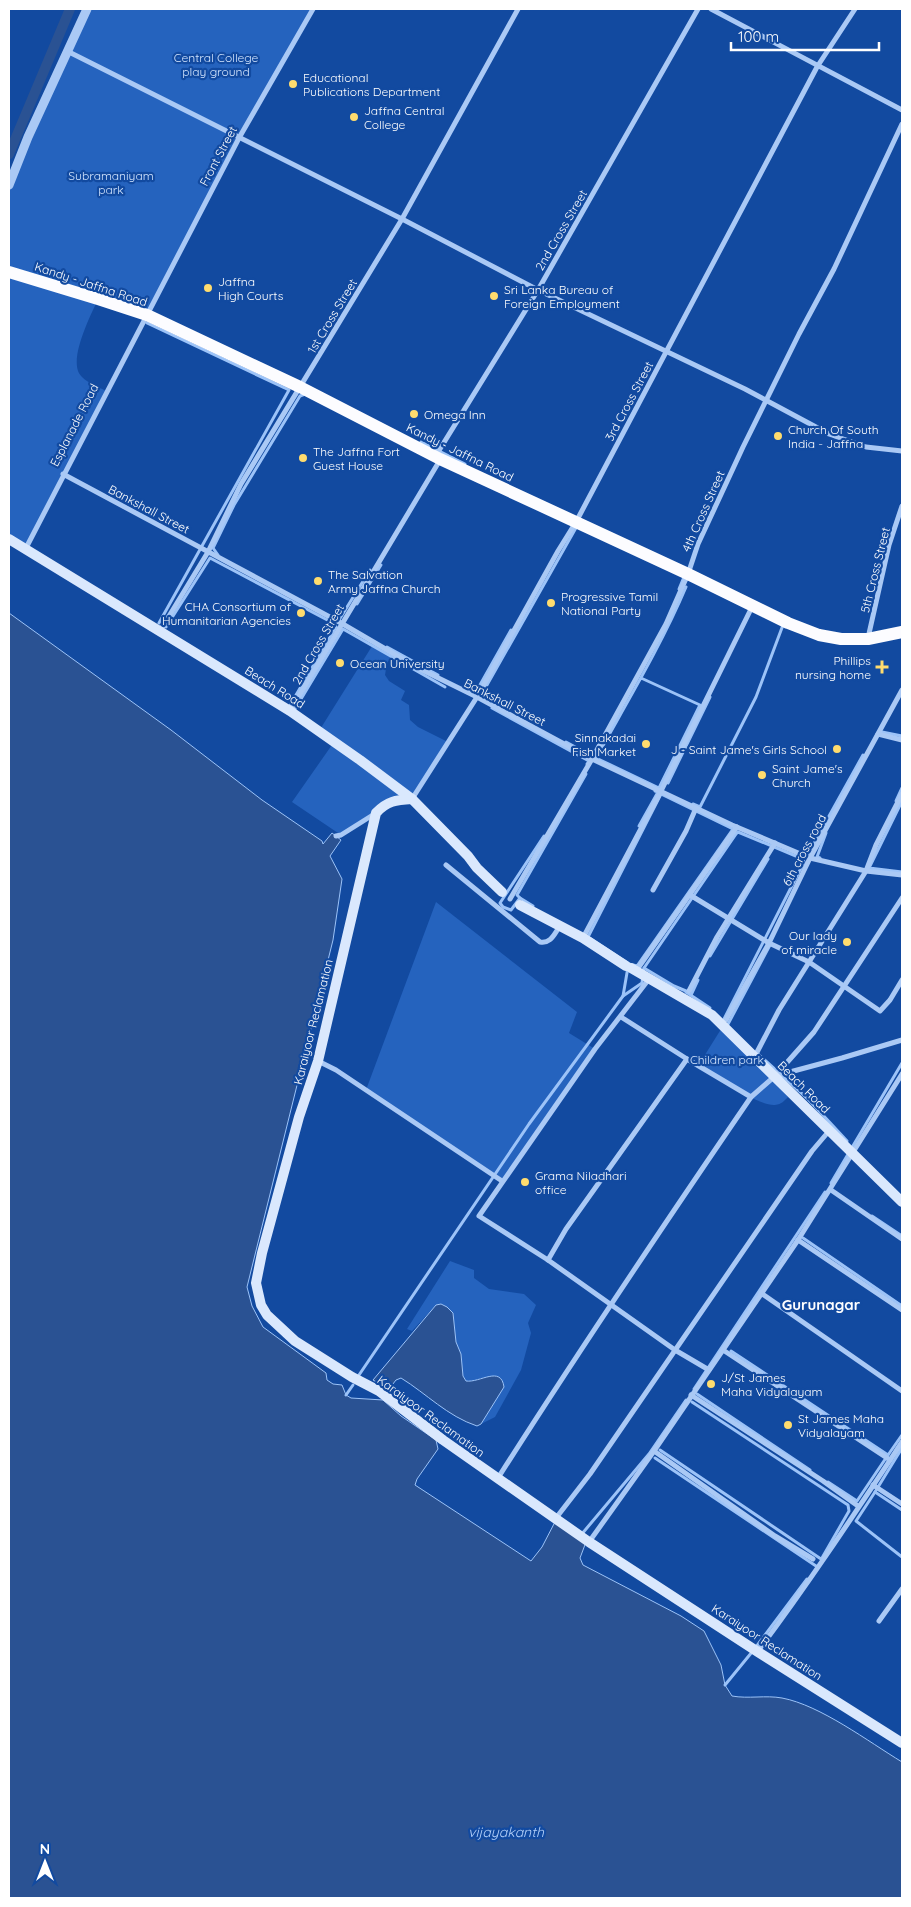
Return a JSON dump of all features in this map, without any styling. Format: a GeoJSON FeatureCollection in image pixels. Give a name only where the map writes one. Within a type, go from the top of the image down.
{"type":"FeatureCollection","features":[{"type":"Feature","properties":{"kind":"highway","name":"Kandy - Jaffna Road"},"geometry":{"type":"LineString","coordinates":[[9,272],[147,316],[300,387],[437,458],[688,574],[788,623],[820,635],[841,639],[868,638],[902,632]]}},
{"type":"Feature","properties":{"kind":"main road","name":"Beach Road"},"geometry":{"type":"LineString","coordinates":[[9,538],[290,711],[360,760],[412,798],[468,856],[477,868],[512,899],[583,938],[649,978],[687,995],[712,1015],[755,1056],[902,1202]]}},
{"type":"Feature","properties":{"kind":"main road"},"geometry":{"type":"LineString","coordinates":[[376,813],[393,800],[412,798]]}},
{"type":"Feature","properties":{"kind":"main road","name":"Karaiyoor Reclamation"},"geometry":{"type":"LineString","coordinates":[[376,813],[318,1061],[299,1117],[262,1253],[256,1283],[257,1294],[267,1316],[294,1341],[336,1368],[379,1391],[443,1440],[589,1542],[902,1743]]}},
{"type":"Feature","properties":{"kind":"street"},"geometry":{"type":"LineString","coordinates":[[9,185],[28,137],[87,9]]}},
{"type":"Feature","properties":{"kind":"street","name":"Front Street"},"geometry":{"type":"LineString","coordinates":[[147,316],[239,138],[313,9]]}},
{"type":"Feature","properties":{"kind":"street","name":"1st Cross Street"},"geometry":{"type":"LineString","coordinates":[[160,630],[208,552],[242,484],[402,219],[518,9]]}},
{"type":"Feature","properties":{"kind":"street","name":"2nd Cross Street"},"geometry":{"type":"LineString","coordinates":[[290,711],[437,458],[538,290],[698,9]]}},
{"type":"Feature","properties":{"kind":"street"},"geometry":{"type":"LineString","coordinates":[[711,9],[817,67],[902,110]]}},
{"type":"Feature","properties":{"kind":"street","name":"3rd Cross Street"},"geometry":{"type":"LineString","coordinates":[[412,798],[477,697],[576,522],[817,67],[855,9]]}},
{"type":"Feature","properties":{"kind":"street"},"geometry":{"type":"LineString","coordinates":[[67,51],[402,219],[538,290],[767,400],[845,441],[866,447],[902,451]]}},
{"type":"Feature","properties":{"kind":"street","name":"4th Cross Street"},"geometry":{"type":"LineString","coordinates":[[512,899],[666,624],[688,574],[698,544],[767,400],[834,268],[902,124]]}},
{"type":"Feature","properties":{"kind":"street","name":"Esplanade Road"},"geometry":{"type":"LineString","coordinates":[[26,548],[147,316]]}},
{"type":"Feature","properties":{"kind":"street","name":"Bankshall Street"},"geometry":{"type":"LineString","coordinates":[[64,474],[341,623],[393,655],[447,684],[477,697],[592,759],[737,827],[810,858],[866,871],[902,875]]}},
{"type":"Feature","properties":{"kind":"street","name":"5th Cross Street"},"geometry":{"type":"LineString","coordinates":[[868,638],[889,545],[902,506]]}},
{"type":"Feature","properties":{"kind":"street"},"geometry":{"type":"LineString","coordinates":[[583,938],[661,791],[752,606]]}},
{"type":"Feature","properties":{"kind":"street","name":"6th cross road"},"geometry":{"type":"LineString","coordinates":[[726,1020],[768,943],[810,858],[902,690]]}},
{"type":"Feature","properties":{"kind":"street"},"geometry":{"type":"LineString","coordinates":[[878,734],[902,740]]}},
{"type":"Feature","properties":{"kind":"street"},"geometry":{"type":"LineString","coordinates":[[755,1056],[778,1010],[866,871],[876,844],[902,794]]}},
{"type":"Feature","properties":{"kind":"street"},"geometry":{"type":"LineString","coordinates":[[653,890],[686,831],[696,808]]}},
{"type":"Feature","properties":{"kind":"street"},"geometry":{"type":"LineString","coordinates":[[336,836],[341,835],[376,813]]}},
{"type":"Feature","properties":{"kind":"street"},"geometry":{"type":"LineString","coordinates":[[631,968],[690,895],[737,827]]}},
{"type":"Feature","properties":{"kind":"street"},"geometry":{"type":"LineString","coordinates":[[687,995],[704,959],[775,843]]}},
{"type":"Feature","properties":{"kind":"street"},"geometry":{"type":"LineString","coordinates":[[446,865],[540,942],[550,941],[560,926]]}},
{"type":"Feature","properties":{"kind":"street"},"geometry":{"type":"LineString","coordinates":[[690,895],[768,943],[809,962],[880,1011],[890,1000],[902,980]]}},
{"type":"Feature","properties":{"kind":"street"},"geometry":{"type":"LineString","coordinates":[[498,1479],[540,1411],[751,1097],[775,1076],[814,1032],[902,898]]}},
{"type":"Feature","properties":{"kind":"street"},"geometry":{"type":"LineString","coordinates":[[649,978],[595,1050],[479,1216],[548,1260],[675,1350],[709,1370]]}},
{"type":"Feature","properties":{"kind":"street"},"geometry":{"type":"LineString","coordinates":[[621,1017],[751,1097]]}},
{"type":"Feature","properties":{"kind":"street"},"geometry":{"type":"LineString","coordinates":[[775,1076],[902,1040]]}},
{"type":"Feature","properties":{"kind":"street"},"geometry":{"type":"LineString","coordinates":[[548,1260],[566,1229],[687,1059]]}},
{"type":"Feature","properties":{"kind":"street"},"geometry":{"type":"LineString","coordinates":[[318,1061],[344,1075],[502,1181]]}},
{"type":"Feature","properties":{"kind":"street"},"geometry":{"type":"LineString","coordinates":[[589,1542],[654,1451],[798,1240],[902,1074]]}},
{"type":"Feature","properties":{"kind":"street"},"geometry":{"type":"LineString","coordinates":[[556,1518],[590,1474],[807,1159],[829,1130]]}},
{"type":"Feature","properties":{"kind":"street"},"geometry":{"type":"LineString","coordinates":[[831,1190],[902,1239]]}},
{"type":"Feature","properties":{"kind":"street"},"geometry":{"type":"LineString","coordinates":[[798,1240],[902,1310]]}},
{"type":"Feature","properties":{"kind":"street"},"geometry":{"type":"LineString","coordinates":[[761,1294],[902,1392]]}},
{"type":"Feature","properties":{"kind":"street"},"geometry":{"type":"LineString","coordinates":[[723,1350],[890,1460]]}},
{"type":"Feature","properties":{"kind":"street"},"geometry":{"type":"LineString","coordinates":[[692,1395],[858,1506]]}},
{"type":"Feature","properties":{"kind":"street"},"geometry":{"type":"LineString","coordinates":[[758,1652],[821,1565],[858,1506],[902,1442]]}},
{"type":"Feature","properties":{"kind":"street"},"geometry":{"type":"LineString","coordinates":[[654,1451],[775,1536],[813,1559]]}},
{"type":"Feature","properties":{"kind":"street"},"geometry":{"type":"LineString","coordinates":[[873,1485],[902,1504]]}},
{"type":"Feature","properties":{"kind":"street"},"geometry":{"type":"LineString","coordinates":[[879,1621],[902,1589]]}},
{"type":"Feature","properties":{"kind":"green space"},"geometry":{"type":"Polygon","coordinates":[[[87,9],[313,9],[239,138],[147,315],[98,299],[81,339],[77,361],[78,370],[82,377],[106,391],[26,548],[9,539],[9,185],[87,9]]]}},
{"type":"Feature","properties":{"kind":"green space"},"geometry":{"type":"Polygon","coordinates":[[[374,643],[393,655],[387,663],[385,675],[389,681],[405,691],[401,700],[409,705],[410,720],[418,727],[448,742],[412,799],[393,800],[341,835],[292,802],[334,742],[319,731],[374,643]]]}},
{"type":"Feature","properties":{"kind":"green space"},"geometry":{"type":"Polygon","coordinates":[[[436,902],[577,1012],[569,1033],[595,1049],[502,1181],[366,1090],[436,902]]]}},
{"type":"Feature","properties":{"kind":"green space","name":"Children park"},"geometry":{"type":"Polygon","coordinates":[[[723,1026],[788,1097],[783,1102],[775,1105],[759,1101],[736,1090],[698,1066],[723,1026]]]}},
{"type":"Feature","properties":{"kind":"green space"},"geometry":{"type":"Polygon","coordinates":[[[450,1261],[474,1270],[474,1278],[489,1289],[524,1294],[536,1305],[528,1323],[531,1333],[521,1370],[495,1417],[481,1424],[504,1387],[481,1378],[473,1382],[466,1381],[463,1376],[461,1354],[456,1342],[453,1313],[436,1305],[412,1331],[407,1329],[450,1261]]]}},
{"type":"Feature","properties":{"kind":"water","name":"vijayakanth"},"geometry":{"type":"Polygon","coordinates":[[[9,613],[171,730],[262,800],[322,841],[323,844],[332,833],[341,840],[330,856],[342,879],[333,940],[247,1287],[252,1306],[263,1327],[326,1373],[327,1380],[333,1384],[342,1385],[346,1395],[351,1398],[383,1400],[401,1416],[436,1440],[438,1449],[417,1479],[415,1485],[531,1561],[542,1547],[556,1520],[586,1542],[580,1558],[583,1565],[681,1616],[704,1631],[721,1665],[725,1685],[732,1696],[776,1697],[797,1702],[844,1725],[902,1762],[902,1898],[9,1898],[9,613]]]}},
{"type":"Feature","properties":{"kind":"water"},"geometry":{"type":"Polygon","coordinates":[[[441,1304],[453,1313],[456,1342],[461,1354],[463,1376],[466,1381],[494,1376],[499,1377],[504,1387],[481,1424],[477,1426],[456,1417],[401,1378],[396,1380],[389,1389],[373,1380],[436,1305],[441,1304]]]}},
{"type":"Feature","properties":{"kind":"waterway"},"geometry":{"type":"LineString","coordinates":[[9,154],[70,9]]}},
{"type":"Feature","properties":{"kind":"waterway"},"geometry":{"type":"LineString","coordinates":[[147,323],[289,390],[159,623]]}},
{"type":"Feature","properties":{"kind":"waterway"},"geometry":{"type":"LineString","coordinates":[[218,555],[213,548],[234,505],[300,396],[305,394]]}},
{"type":"Feature","properties":{"kind":"waterway"},"geometry":{"type":"LineString","coordinates":[[421,442],[465,464]]}},
{"type":"Feature","properties":{"kind":"waterway"},"geometry":{"type":"LineString","coordinates":[[485,700],[481,696],[483,692],[577,526]]}},
{"type":"Feature","properties":{"kind":"waterway"},"geometry":{"type":"LineString","coordinates":[[166,627],[210,558],[333,623],[336,627],[289,707]]}},
{"type":"Feature","properties":{"kind":"waterway"},"geometry":{"type":"LineString","coordinates":[[357,604],[381,565]]}},
{"type":"Feature","properties":{"kind":"waterway"},"geometry":{"type":"LineString","coordinates":[[338,619],[370,570]]}},
{"type":"Feature","properties":{"kind":"waterway"},"geometry":{"type":"LineString","coordinates":[[679,589],[684,577]]}},
{"type":"Feature","properties":{"kind":"waterway"},"geometry":{"type":"LineString","coordinates":[[641,678],[700,705],[659,788],[596,758],[655,652],[686,587]]}},
{"type":"Feature","properties":{"kind":"waterway"},"geometry":{"type":"LineString","coordinates":[[693,804],[700,807],[756,697],[783,625]]}},
{"type":"Feature","properties":{"kind":"waterway"},"geometry":{"type":"LineString","coordinates":[[295,709],[343,629],[445,687]]}},
{"type":"Feature","properties":{"kind":"waterway"},"geometry":{"type":"LineString","coordinates":[[463,688],[476,692],[511,630]]}},
{"type":"Feature","properties":{"kind":"waterway"},"geometry":{"type":"LineString","coordinates":[[387,647],[438,675]]}},
{"type":"Feature","properties":{"kind":"waterway"},"geometry":{"type":"LineString","coordinates":[[668,783],[710,697]]}},
{"type":"Feature","properties":{"kind":"waterway"},"geometry":{"type":"LineString","coordinates":[[492,708],[589,761],[587,764]]}},
{"type":"Feature","properties":{"kind":"waterway"},"geometry":{"type":"LineString","coordinates":[[882,732],[902,736]]}},
{"type":"Feature","properties":{"kind":"waterway"},"geometry":{"type":"LineString","coordinates":[[566,742],[593,755]]}},
{"type":"Feature","properties":{"kind":"waterway"},"geometry":{"type":"LineString","coordinates":[[359,1375],[529,1124],[623,996],[642,983],[644,968],[736,834],[738,832],[803,859],[808,854],[863,755]]}},
{"type":"Feature","properties":{"kind":"waterway"},"geometry":{"type":"LineString","coordinates":[[520,898],[517,895],[586,774]]}},
{"type":"Feature","properties":{"kind":"waterway"},"geometry":{"type":"LineString","coordinates":[[896,801],[902,788]]}},
{"type":"Feature","properties":{"kind":"waterway"},"geometry":{"type":"LineString","coordinates":[[639,826],[658,792],[655,791]]}},
{"type":"Feature","properties":{"kind":"waterway"},"geometry":{"type":"LineString","coordinates":[[661,794],[733,829],[637,966],[629,964],[588,937],[661,794]]}},
{"type":"Feature","properties":{"kind":"waterway"},"geometry":{"type":"LineString","coordinates":[[902,801],[869,868],[902,872]]}},
{"type":"Feature","properties":{"kind":"waterway"},"geometry":{"type":"LineString","coordinates":[[820,858],[817,857],[826,833]]}},
{"type":"Feature","properties":{"kind":"waterway"},"geometry":{"type":"LineString","coordinates":[[533,906],[520,898],[511,910],[503,907],[500,903],[544,836]]}},
{"type":"Feature","properties":{"kind":"waterway"},"geometry":{"type":"LineString","coordinates":[[710,956],[768,859]]}},
{"type":"Feature","properties":{"kind":"waterway"},"geometry":{"type":"LineString","coordinates":[[723,1021],[804,862],[803,859]]}},
{"type":"Feature","properties":{"kind":"waterway"},"geometry":{"type":"LineString","coordinates":[[727,1026],[770,945]]}},
{"type":"Feature","properties":{"kind":"waterway"},"geometry":{"type":"LineString","coordinates":[[623,996],[628,967]]}},
{"type":"Feature","properties":{"kind":"waterway"},"geometry":{"type":"LineString","coordinates":[[644,968],[686,991]]}},
{"type":"Feature","properties":{"kind":"waterway"},"geometry":{"type":"LineString","coordinates":[[691,995],[698,980]]}},
{"type":"Feature","properties":{"kind":"waterway"},"geometry":{"type":"LineString","coordinates":[[686,992],[710,1008]]}},
{"type":"Feature","properties":{"kind":"waterway"},"geometry":{"type":"LineString","coordinates":[[758,1054],[808,1099],[847,1141]]}},
{"type":"Feature","properties":{"kind":"waterway"},"geometry":{"type":"LineString","coordinates":[[831,1183],[902,1063]]}},
{"type":"Feature","properties":{"kind":"waterway"},"geometry":{"type":"LineString","coordinates":[[694,1389],[825,1192]]}},
{"type":"Feature","properties":{"kind":"waterway"},"geometry":{"type":"LineString","coordinates":[[872,1216],[902,1236]]}},
{"type":"Feature","properties":{"kind":"waterway"},"geometry":{"type":"LineString","coordinates":[[803,1238],[902,1306]]}},
{"type":"Feature","properties":{"kind":"waterway"},"geometry":{"type":"LineString","coordinates":[[731,1351],[888,1455],[902,1435]]}},
{"type":"Feature","properties":{"kind":"waterway"},"geometry":{"type":"LineString","coordinates":[[346,1395],[353,1385]]}},
{"type":"Feature","properties":{"kind":"waterway"},"geometry":{"type":"LineString","coordinates":[[697,1394],[810,1470]]}},
{"type":"Feature","properties":{"kind":"waterway"},"geometry":{"type":"LineString","coordinates":[[581,1535],[649,1454],[686,1400]]}},
{"type":"Feature","properties":{"kind":"waterway"},"geometry":{"type":"LineString","coordinates":[[692,1402],[848,1505],[849,1511],[822,1558]]}},
{"type":"Feature","properties":{"kind":"waterway"},"geometry":{"type":"LineString","coordinates":[[902,1448],[875,1492],[902,1510]]}},
{"type":"Feature","properties":{"kind":"waterway"},"geometry":{"type":"LineString","coordinates":[[660,1450],[821,1559]]}},
{"type":"Feature","properties":{"kind":"waterway"},"geometry":{"type":"LineString","coordinates":[[828,1482],[857,1501],[888,1455]]}},
{"type":"Feature","properties":{"kind":"waterway"},"geometry":{"type":"LineString","coordinates":[[655,1458],[816,1566]]}},
{"type":"Feature","properties":{"kind":"waterway"},"geometry":{"type":"LineString","coordinates":[[875,1492],[856,1521],[902,1557]]}},
{"type":"Feature","properties":{"kind":"waterway"},"geometry":{"type":"LineString","coordinates":[[756,1647],[807,1579]]}},
{"type":"Feature","properties":{"kind":"waterway"},"geometry":{"type":"LineString","coordinates":[[725,1685],[752,1652]]}},
{"type":"Feature","properties":{"kind":"place","name":"Educational Publications Department"},"geometry":{"type":"Point","coordinates":[293,84]}},
{"type":"Feature","properties":{"kind":"place","name":"Jaffna Central College"},"geometry":{"type":"Point","coordinates":[354,117]}},
{"type":"Feature","properties":{"kind":"place","name":"Jaffna High Courts"},"geometry":{"type":"Point","coordinates":[208,288]}},
{"type":"Feature","properties":{"kind":"place","name":"Sri Lanka Bureau of Foreign Employment"},"geometry":{"type":"Point","coordinates":[494,296]}},
{"type":"Feature","properties":{"kind":"place","name":"Omega Inn"},"geometry":{"type":"Point","coordinates":[414,414]}},
{"type":"Feature","properties":{"kind":"place","name":"Church Of South India - Jaffna"},"geometry":{"type":"Point","coordinates":[778,436]}},
{"type":"Feature","properties":{"kind":"place","name":"The Jaffna Fort Guest House"},"geometry":{"type":"Point","coordinates":[303,458]}},
{"type":"Feature","properties":{"kind":"place","name":"The Salvation Army Jaffna Church"},"geometry":{"type":"Point","coordinates":[318,581]}},
{"type":"Feature","properties":{"kind":"place","name":"Progressive Tamil National Party"},"geometry":{"type":"Point","coordinates":[551,603]}},
{"type":"Feature","properties":{"kind":"place","name":"CHA Consortium of Humanitarian Agencies"},"geometry":{"type":"Point","coordinates":[301,613]}},
{"type":"Feature","properties":{"kind":"place","name":"Ocean University"},"geometry":{"type":"Point","coordinates":[340,663]}},
{"type":"Feature","properties":{"kind":"place","name":"Phillips nursing home"},"geometry":{"type":"Point","coordinates":[882,667]}},
{"type":"Feature","properties":{"kind":"place","name":"Sinnakadai Fish Market"},"geometry":{"type":"Point","coordinates":[646,744]}},
{"type":"Feature","properties":{"kind":"place","name":"J - Saint Jame's Girls School"},"geometry":{"type":"Point","coordinates":[837,749]}},
{"type":"Feature","properties":{"kind":"place","name":"Saint Jame's Church"},"geometry":{"type":"Point","coordinates":[762,775]}},
{"type":"Feature","properties":{"kind":"place","name":"Our lady of miracle"},"geometry":{"type":"Point","coordinates":[847,942]}},
{"type":"Feature","properties":{"kind":"place","name":"Grama Niladhari office"},"geometry":{"type":"Point","coordinates":[525,1182]}},
{"type":"Feature","properties":{"kind":"place","name":"J/St James Maha Vidyalayam"},"geometry":{"type":"Point","coordinates":[711,1384]}},
{"type":"Feature","properties":{"kind":"place","name":"St James Maha Vidyalayam"},"geometry":{"type":"Point","coordinates":[788,1425]}},
{"type":"Feature","properties":{"kind":"district","name":"Gurunagar"},"geometry":{"type":"Point","coordinates":[821,1304]}},
{"type":"Feature","properties":{"kind":"park label","name":"Central College play ground"},"geometry":{"type":"Point","coordinates":[216,64]}},
{"type":"Feature","properties":{"kind":"park label","name":"Subramaniyam park"},"geometry":{"type":"Point","coordinates":[111,182]}}]}
